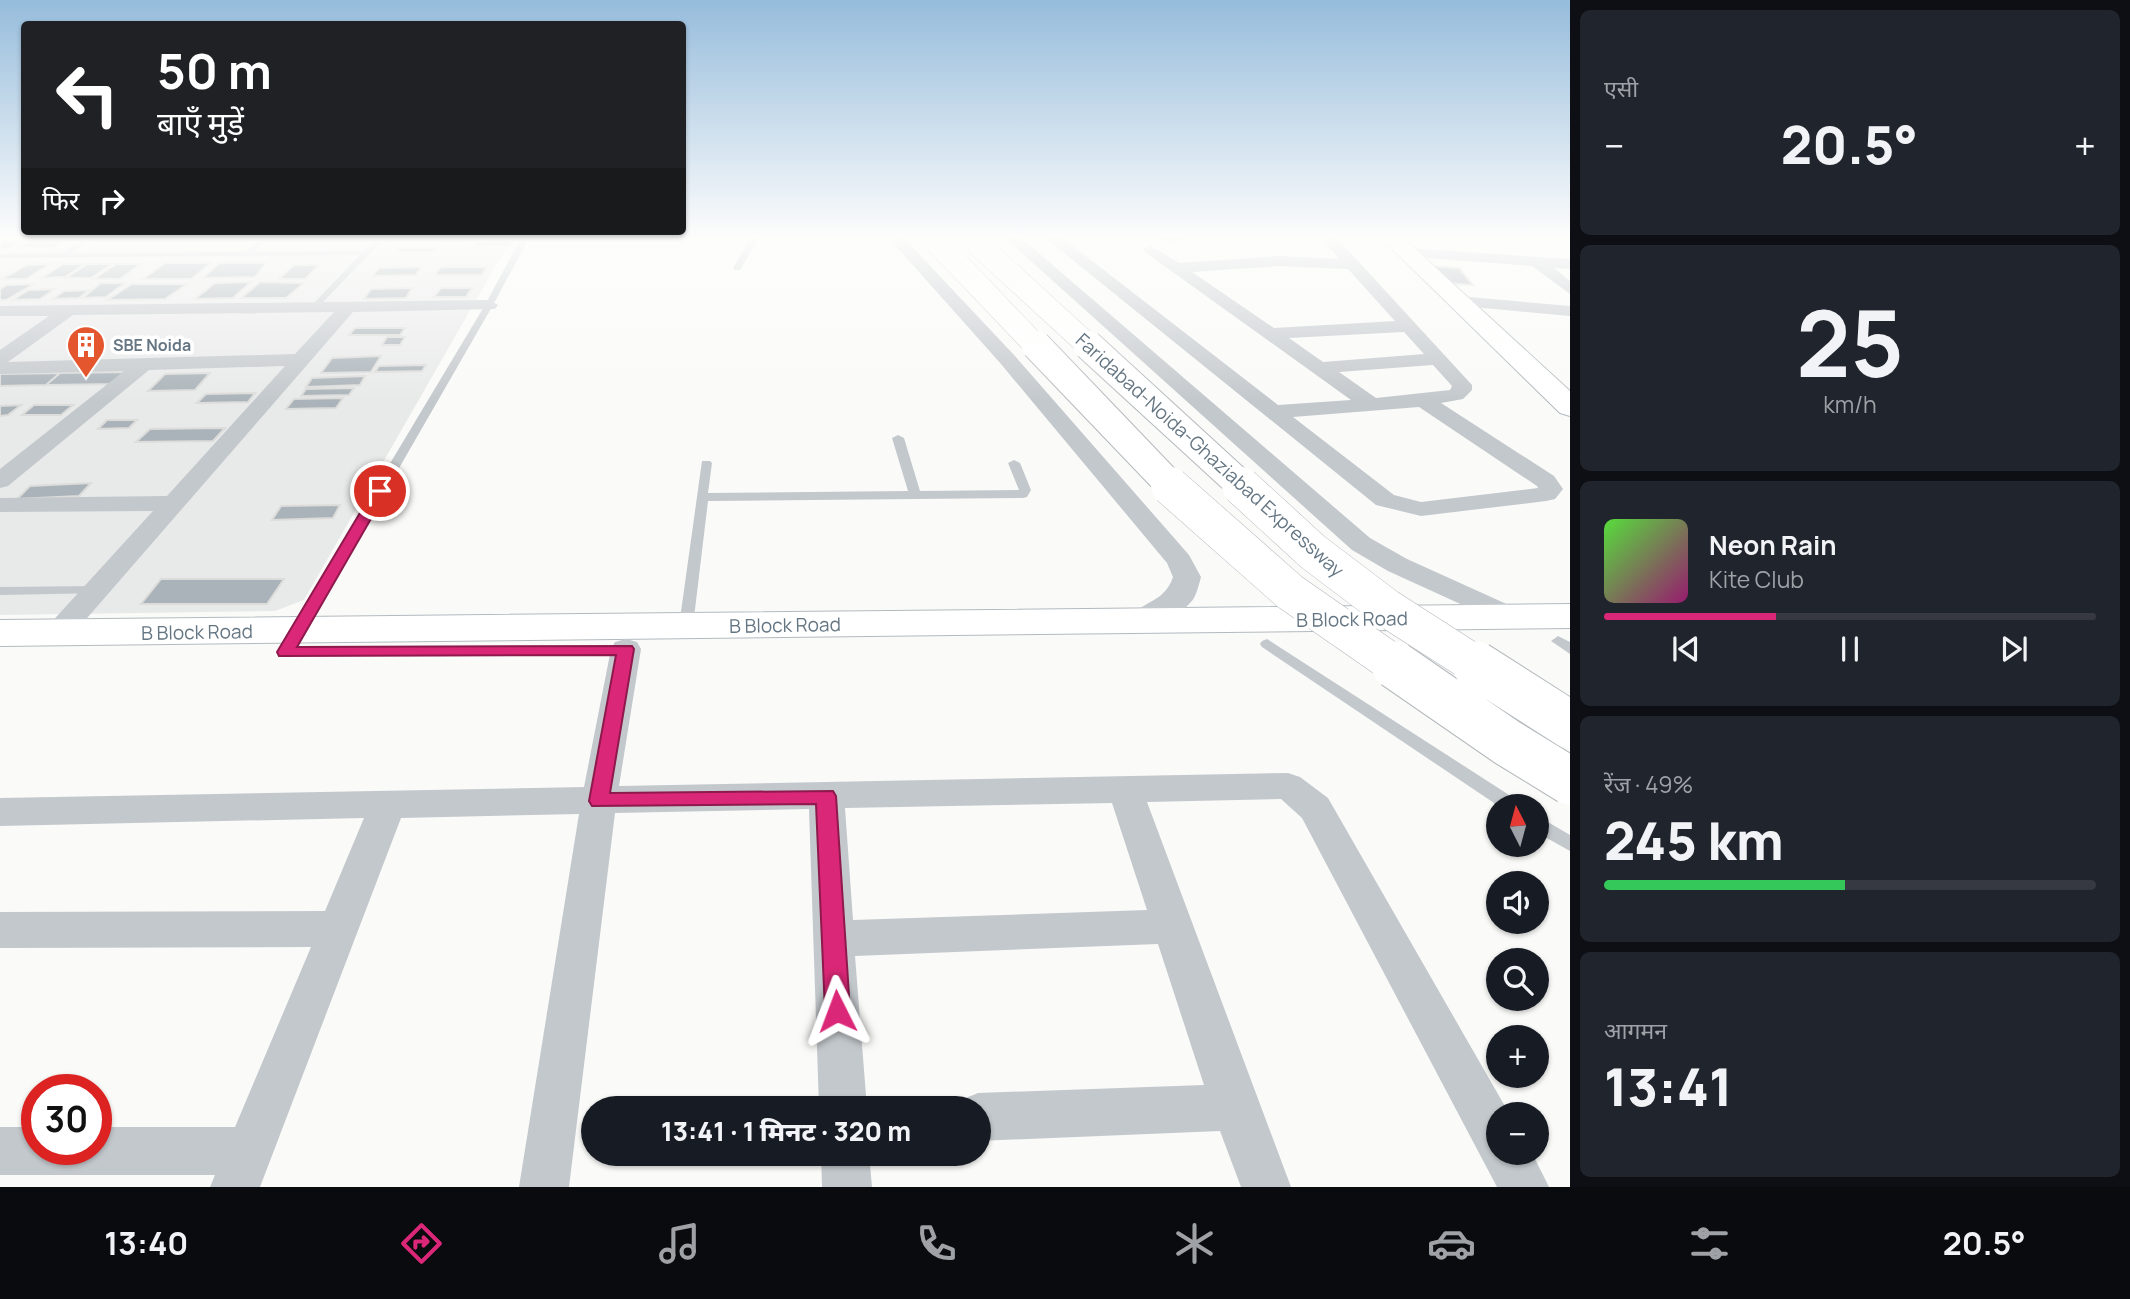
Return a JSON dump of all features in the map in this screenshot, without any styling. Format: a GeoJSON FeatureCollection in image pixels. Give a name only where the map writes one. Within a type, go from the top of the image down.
{"type":"FeatureCollection","features":[{"type":"Feature","properties":{"kind":"street"},"geometry":{"type":"LineString","coordinates":[[945,291],[1008,360],[1181,561],[1187,577],[1181,596],[1142,621]]}},
{"type":"Feature","properties":{"kind":"street","name":"Faridabad-Noida-Ghaziabad Expressway"},"geometry":{"type":"LineString","coordinates":[[984,291],[1177,494],[1290,592],[1508,743],[1570,781]]}},
{"type":"Feature","properties":{"kind":"street","name":"Faridabad-Noida-Ghaziabad Expressway"},"geometry":{"type":"LineString","coordinates":[[1029,291],[1313,552],[1407,621],[1570,725]]}},
{"type":"Feature","properties":{"kind":"street"},"geometry":{"type":"LineString","coordinates":[[1073,291],[1360,544],[1394,565],[1460,590],[1512,617]]}},
{"type":"Feature","properties":{"kind":"street"},"geometry":{"type":"LineString","coordinates":[[1121,291],[1385,500],[1404,507],[1422,509],[1546,494],[1551,489],[1546,481],[1433,407],[1428,400]]}},
{"type":"Feature","properties":{"kind":"street"},"geometry":{"type":"LineString","coordinates":[[1210,291],[1371,404]]}},
{"type":"Feature","properties":{"kind":"street"},"geometry":{"type":"LineString","coordinates":[[1274,412],[1428,400],[1456,395],[1462,390],[1462,385],[1377,291]]}},
{"type":"Feature","properties":{"kind":"street"},"geometry":{"type":"LineString","coordinates":[[1448,291],[1570,407]]}},
{"type":"Feature","properties":{"kind":"street"},"geometry":{"type":"LineString","coordinates":[[1458,301],[1570,311]]}},
{"type":"Feature","properties":{"kind":"street"},"geometry":{"type":"LineString","coordinates":[[0,310],[489,305]]}},
{"type":"Feature","properties":{"kind":"street"},"geometry":{"type":"LineString","coordinates":[[58,633],[348,307]]}},
{"type":"Feature","properties":{"kind":"street"},"geometry":{"type":"LineString","coordinates":[[0,359],[71,309]]}},
{"type":"Feature","properties":{"kind":"street"},"geometry":{"type":"LineString","coordinates":[[1272,334],[1408,326]]}},
{"type":"Feature","properties":{"kind":"street"},"geometry":{"type":"LineString","coordinates":[[1320,368],[1437,359]]}},
{"type":"Feature","properties":{"kind":"street"},"geometry":{"type":"LineString","coordinates":[[0,368],[300,360]]}},
{"type":"Feature","properties":{"kind":"street"},"geometry":{"type":"LineString","coordinates":[[0,481],[144,364]]}},
{"type":"Feature","properties":{"kind":"street"},"geometry":{"type":"LineString","coordinates":[[0,505],[173,503]]}},
{"type":"Feature","properties":{"kind":"street","name":"B Block Road"},"geometry":{"type":"LineString","coordinates":[[0,655],[686,626],[1512,617],[1567,636]]}},
{"type":"Feature","properties":{"kind":"street","name":"B Block Road"},"geometry":{"type":"LineString","coordinates":[[0,633],[626,649],[1268,644],[1567,636]]}},
{"type":"Feature","properties":{"kind":"street"},"geometry":{"type":"LineString","coordinates":[[544,1187],[599,801],[626,649]]}},
{"type":"Feature","properties":{"kind":"street"},"geometry":{"type":"LineString","coordinates":[[0,812],[1125,790],[1277,784],[1288,786],[1307,799],[1486,1119]]}},
{"type":"Feature","properties":{"kind":"street"},"geometry":{"type":"LineString","coordinates":[[1125,790],[1175,926],[1234,1107],[1266,1187]]}},
{"type":"Feature","properties":{"kind":"street"},"geometry":{"type":"LineString","coordinates":[[826,796],[842,1096]]}},
{"type":"Feature","properties":{"kind":"street"},"geometry":{"type":"LineString","coordinates":[[0,1151],[243,1169],[388,805]]}},
{"type":"Feature","properties":{"kind":"street"},"geometry":{"type":"LineString","coordinates":[[833,939],[1175,926]]}},
{"type":"Feature","properties":{"kind":"street"},"geometry":{"type":"LineString","coordinates":[[0,930],[338,929]]}},
{"type":"Feature","properties":{"kind":"street"},"geometry":{"type":"LineString","coordinates":[[991,1116],[1234,1107]]}},
{"type":"Feature","properties":{"kind":"street"},"geometry":{"type":"LineString","coordinates":[[1512,1165],[1524,1187]]}},
{"type":"Feature","properties":{"kind":"street"},"geometry":{"type":"LineString","coordinates":[[846,1166],[847,1187]]}},
{"type":"Feature","properties":{"kind":"lane"},"geometry":{"type":"LineString","coordinates":[[315,307],[330,291]]}},
{"type":"Feature","properties":{"kind":"lane"},"geometry":{"type":"LineString","coordinates":[[292,641],[496,291]]}},
{"type":"Feature","properties":{"kind":"lane"},"geometry":{"type":"LineString","coordinates":[[898,438],[915,494]]}},
{"type":"Feature","properties":{"kind":"lane"},"geometry":{"type":"LineString","coordinates":[[686,626],[706,463]]}},
{"type":"Feature","properties":{"kind":"lane"},"geometry":{"type":"LineString","coordinates":[[702,497],[1023,494],[1025,490],[1014,463]]}},
{"type":"Feature","properties":{"kind":"lane"},"geometry":{"type":"LineString","coordinates":[[0,590],[98,590]]}},
{"type":"Feature","properties":{"kind":"lane"},"geometry":{"type":"LineString","coordinates":[[1268,644],[1494,794]]}},
{"type":"Feature","properties":{"kind":"lane"},"geometry":{"type":"LineString","coordinates":[[1549,830],[1570,844]]}},
{"type":"Feature","properties":{"kind":"shaded area"},"geometry":{"type":"Polygon","coordinates":[[[0,291],[481,291],[304,600],[275,611],[0,615],[0,291]]]}},
{"type":"Feature","properties":{"kind":"building"},"geometry":{"type":"Polygon","coordinates":[[[0,291],[21,291],[6,300],[0,300],[0,291]]]}},
{"type":"Feature","properties":{"kind":"building"},"geometry":{"type":"Polygon","coordinates":[[[26,291],[51,291],[40,299],[13,300],[26,291]]]}},
{"type":"Feature","properties":{"kind":"building"},"geometry":{"type":"Polygon","coordinates":[[[63,291],[88,291],[79,298],[53,299],[63,291]]]}},
{"type":"Feature","properties":{"kind":"building"},"geometry":{"type":"Polygon","coordinates":[[[90,291],[114,291],[106,297],[82,298],[90,291]]]}},
{"type":"Feature","properties":{"kind":"building"},"geometry":{"type":"Polygon","coordinates":[[[120,291],[176,291],[165,299],[107,300],[120,291]]]}},
{"type":"Feature","properties":{"kind":"building"},"geometry":{"type":"Polygon","coordinates":[[[205,291],[240,291],[233,298],[195,299],[205,291]]]}},
{"type":"Feature","properties":{"kind":"building"},"geometry":{"type":"Polygon","coordinates":[[[249,291],[294,291],[286,298],[241,298],[249,291]]]}},
{"type":"Feature","properties":{"kind":"building"},"geometry":{"type":"Polygon","coordinates":[[[369,291],[410,291],[406,298],[364,299],[369,291]]]}},
{"type":"Feature","properties":{"kind":"building"},"geometry":{"type":"Polygon","coordinates":[[[438,291],[470,291],[466,297],[434,297],[438,291]]]}},
{"type":"Feature","properties":{"kind":"building"},"geometry":{"type":"Polygon","coordinates":[[[355,328],[405,328],[400,335],[349,335],[355,328]]]}},
{"type":"Feature","properties":{"kind":"building"},"geometry":{"type":"Polygon","coordinates":[[[387,337],[405,337],[400,345],[382,345],[387,337]]]}},
{"type":"Feature","properties":{"kind":"building"},"geometry":{"type":"Polygon","coordinates":[[[381,356],[371,372],[321,373],[332,358],[381,356]]]}},
{"type":"Feature","properties":{"kind":"building"},"geometry":{"type":"Polygon","coordinates":[[[426,365],[422,371],[375,372],[379,366],[426,365]]]}},
{"type":"Feature","properties":{"kind":"building","name":"SBE Noida"},"geometry":{"type":"Polygon","coordinates":[[[127,372],[113,384],[46,385],[60,373],[127,372]]]}},
{"type":"Feature","properties":{"kind":"building"},"geometry":{"type":"Polygon","coordinates":[[[60,373],[46,385],[0,386],[0,374],[60,373]]]}},
{"type":"Feature","properties":{"kind":"building"},"geometry":{"type":"Polygon","coordinates":[[[210,373],[195,390],[148,391],[165,374],[210,373]]]}},
{"type":"Feature","properties":{"kind":"building"},"geometry":{"type":"Polygon","coordinates":[[[365,376],[360,385],[306,387],[312,378],[365,376]]]}},
{"type":"Feature","properties":{"kind":"building"},"geometry":{"type":"Polygon","coordinates":[[[354,388],[349,395],[301,396],[306,389],[354,388]]]}},
{"type":"Feature","properties":{"kind":"building"},"geometry":{"type":"Polygon","coordinates":[[[255,393],[248,402],[197,403],[206,394],[255,393]]]}},
{"type":"Feature","properties":{"kind":"building"},"geometry":{"type":"Polygon","coordinates":[[[343,398],[336,408],[286,409],[294,399],[343,398]]]}},
{"type":"Feature","properties":{"kind":"building"},"geometry":{"type":"Polygon","coordinates":[[[21,405],[8,415],[0,416],[0,406],[21,405]]]}},
{"type":"Feature","properties":{"kind":"building"},"geometry":{"type":"Polygon","coordinates":[[[34,405],[73,405],[61,415],[22,415],[34,405]]]}},
{"type":"Feature","properties":{"kind":"building"},"geometry":{"type":"Polygon","coordinates":[[[107,420],[137,420],[129,428],[98,429],[107,420]]]}},
{"type":"Feature","properties":{"kind":"building"},"geometry":{"type":"Polygon","coordinates":[[[225,428],[213,441],[136,442],[150,429],[225,428]]]}},
{"type":"Feature","properties":{"kind":"building"},"geometry":{"type":"Polygon","coordinates":[[[91,483],[79,496],[17,499],[30,486],[91,483]]]}},
{"type":"Feature","properties":{"kind":"building"},"geometry":{"type":"Polygon","coordinates":[[[340,505],[333,518],[272,520],[281,506],[340,505]]]}},
{"type":"Feature","properties":{"kind":"building"},"geometry":{"type":"Polygon","coordinates":[[[161,579],[284,579],[267,604],[141,604],[161,579]]]}},
{"type":"Feature","properties":{"kind":"place","name":"SBE Noida"},"geometry":{"type":"Point","coordinates":[86,379]}},
{"type":"Feature","properties":{"kind":"route"},"geometry":{"type":"LineString","coordinates":[[380,491],[285,652],[626,649],[599,801],[826,796],[837,1011]]}}]}
